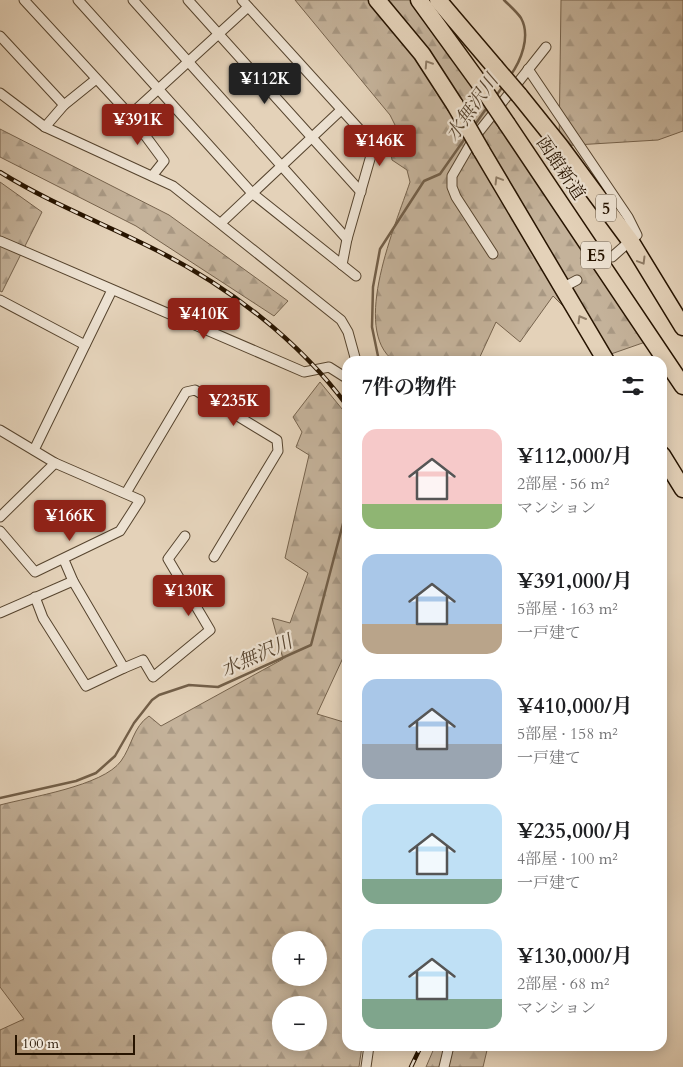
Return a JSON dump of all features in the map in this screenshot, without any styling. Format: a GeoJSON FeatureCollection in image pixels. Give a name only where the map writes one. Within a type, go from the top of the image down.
{"type":"FeatureCollection","features":[{"type":"Feature","properties":{"kind":"highway"},"geometry":{"type":"LineString","coordinates":[[377,0],[422,54],[455,104],[603,356]]}},
{"type":"Feature","properties":{"kind":"highway","name":"函館新道"},"geometry":{"type":"LineString","coordinates":[[419,0],[480,84],[663,356]]}},
{"type":"Feature","properties":{"kind":"highway","name":"函館新道"},"geometry":{"type":"LineString","coordinates":[[438,0],[520,95],[560,146],[631,242],[683,327]]}},
{"type":"Feature","properties":{"kind":"highway","name":"函館新道"},"geometry":{"type":"LineString","coordinates":[[667,362],[683,386]]}},
{"type":"Feature","properties":{"kind":"highway"},"geometry":{"type":"LineString","coordinates":[[667,463],[683,489]]}},
{"type":"Feature","properties":{"kind":"street"},"geometry":{"type":"LineString","coordinates":[[24,0],[95,80],[130,116],[164,161],[152,176]]}},
{"type":"Feature","properties":{"kind":"street"},"geometry":{"type":"LineString","coordinates":[[78,0],[157,90],[252,193],[356,276]]}},
{"type":"Feature","properties":{"kind":"street"},"geometry":{"type":"LineString","coordinates":[[133,0],[282,164],[347,239]]}},
{"type":"Feature","properties":{"kind":"street"},"geometry":{"type":"LineString","coordinates":[[188,0],[361,192]]}},
{"type":"Feature","properties":{"kind":"street"},"geometry":{"type":"LineString","coordinates":[[130,116],[218,34],[245,2],[370,142],[372,152],[347,239],[342,265]]}},
{"type":"Feature","properties":{"kind":"street"},"geometry":{"type":"LineString","coordinates":[[0,36],[64,105]]}},
{"type":"Feature","properties":{"kind":"street"},"geometry":{"type":"LineString","coordinates":[[493,254],[456,197],[452,187],[452,176],[474,138],[546,46]]}},
{"type":"Feature","properties":{"kind":"street"},"geometry":{"type":"LineString","coordinates":[[528,69],[628,217],[637,236],[612,257]]}},
{"type":"Feature","properties":{"kind":"street"},"geometry":{"type":"LineString","coordinates":[[45,127],[64,105],[95,80]]}},
{"type":"Feature","properties":{"kind":"street"},"geometry":{"type":"LineString","coordinates":[[0,93],[45,127],[174,186],[341,320],[348,332],[355,356]]}},
{"type":"Feature","properties":{"kind":"street"},"geometry":{"type":"LineString","coordinates":[[221,222],[341,110]]}},
{"type":"Feature","properties":{"kind":"street"},"geometry":{"type":"LineString","coordinates":[[0,241],[304,372],[329,367],[342,375]]}},
{"type":"Feature","properties":{"kind":"street"},"geometry":{"type":"LineString","coordinates":[[562,288],[577,280]]}},
{"type":"Feature","properties":{"kind":"street"},"geometry":{"type":"LineString","coordinates":[[34,450],[112,290]]}},
{"type":"Feature","properties":{"kind":"street"},"geometry":{"type":"LineString","coordinates":[[0,300],[85,346]]}},
{"type":"Feature","properties":{"kind":"street"},"geometry":{"type":"LineString","coordinates":[[126,493],[186,392],[190,390],[195,390],[277,440],[278,451],[214,558]]}},
{"type":"Feature","properties":{"kind":"street"},"geometry":{"type":"LineString","coordinates":[[0,430],[55,463],[140,500],[120,531],[36,572],[0,531]]}},
{"type":"Feature","properties":{"kind":"street"},"geometry":{"type":"LineString","coordinates":[[0,517],[55,463]]}},
{"type":"Feature","properties":{"kind":"street"},"geometry":{"type":"LineString","coordinates":[[35,597],[43,618],[86,686],[143,660],[153,677],[210,630],[168,559],[185,536]]}},
{"type":"Feature","properties":{"kind":"street"},"geometry":{"type":"LineString","coordinates":[[64,560],[73,581],[124,668]]}},
{"type":"Feature","properties":{"kind":"street"},"geometry":{"type":"LineString","coordinates":[[0,612],[73,581]]}},
{"type":"Feature","properties":{"kind":"street"},"geometry":{"type":"LineString","coordinates":[[366,1067],[368,1051]]}},
{"type":"Feature","properties":{"kind":"street"},"geometry":{"type":"LineString","coordinates":[[444,1067],[448,1051]]}},
{"type":"Feature","properties":{"kind":"green space"},"geometry":{"type":"Polygon","coordinates":[[[295,0],[428,0],[490,117],[582,227],[654,339],[611,354],[553,296],[520,342],[496,322],[480,356],[390,356],[381,346],[376,325],[376,301],[387,249],[410,182],[407,170],[392,160],[388,136],[396,127],[390,115],[295,0]]]}},
{"type":"Feature","properties":{"kind":"green space"},"geometry":{"type":"Polygon","coordinates":[[[561,0],[683,0],[683,131],[658,140],[559,146],[561,0]]]}},
{"type":"Feature","properties":{"kind":"green space"},"geometry":{"type":"Polygon","coordinates":[[[0,129],[169,215],[288,301],[274,316],[136,226],[0,157],[0,129]]]}},
{"type":"Feature","properties":{"kind":"green space"},"geometry":{"type":"Polygon","coordinates":[[[0,182],[42,212],[2,292],[0,291],[0,182]]]}},
{"type":"Feature","properties":{"kind":"green space"},"geometry":{"type":"Polygon","coordinates":[[[320,382],[342,409],[342,660],[317,714],[342,722],[342,1051],[361,1051],[359,1067],[0,1067],[0,1030],[24,1019],[0,987],[0,805],[83,784],[99,777],[112,770],[121,761],[139,726],[149,716],[161,726],[283,659],[272,618],[290,623],[308,573],[285,558],[309,455],[296,447],[302,432],[293,417],[320,382]]]}},
{"type":"Feature","properties":{"kind":"green space"},"geometry":{"type":"Polygon","coordinates":[[[433,1051],[487,1051],[483,1067],[426,1067],[433,1051]]]}},
{"type":"Feature","properties":{"kind":"waterway","name":"水無沢川"},"geometry":{"type":"LineString","coordinates":[[504,0],[521,18],[525,33],[521,56],[510,76]]}},
{"type":"Feature","properties":{"kind":"waterway","name":"水無沢川"},"geometry":{"type":"LineString","coordinates":[[496,96],[503,86]]}},
{"type":"Feature","properties":{"kind":"waterway","name":"水無沢川"},"geometry":{"type":"LineString","coordinates":[[474,126],[488,106]]}},
{"type":"Feature","properties":{"kind":"waterway","name":"水無沢川"},"geometry":{"type":"LineString","coordinates":[[378,356],[372,327],[373,287],[380,249],[424,181],[440,174],[466,137]]}},
{"type":"Feature","properties":{"kind":"waterway","name":"水無沢川"},"geometry":{"type":"LineString","coordinates":[[0,798],[76,781],[96,773],[115,756],[134,723],[152,700],[159,695],[189,685],[218,687],[311,645],[342,527]]}},
{"type":"Feature","properties":{"kind":"tunnel"},"geometry":{"type":"LineString","coordinates":[[577,280],[612,257]]}},
{"type":"Feature","properties":{"kind":"railway"},"geometry":{"type":"LineString","coordinates":[[0,172],[56,203],[152,248],[207,279],[260,316],[284,337],[329,382],[342,399]]}},
{"type":"Feature","properties":{"kind":"railway"},"geometry":{"type":"LineString","coordinates":[[411,1067],[419,1051]]}}]}
